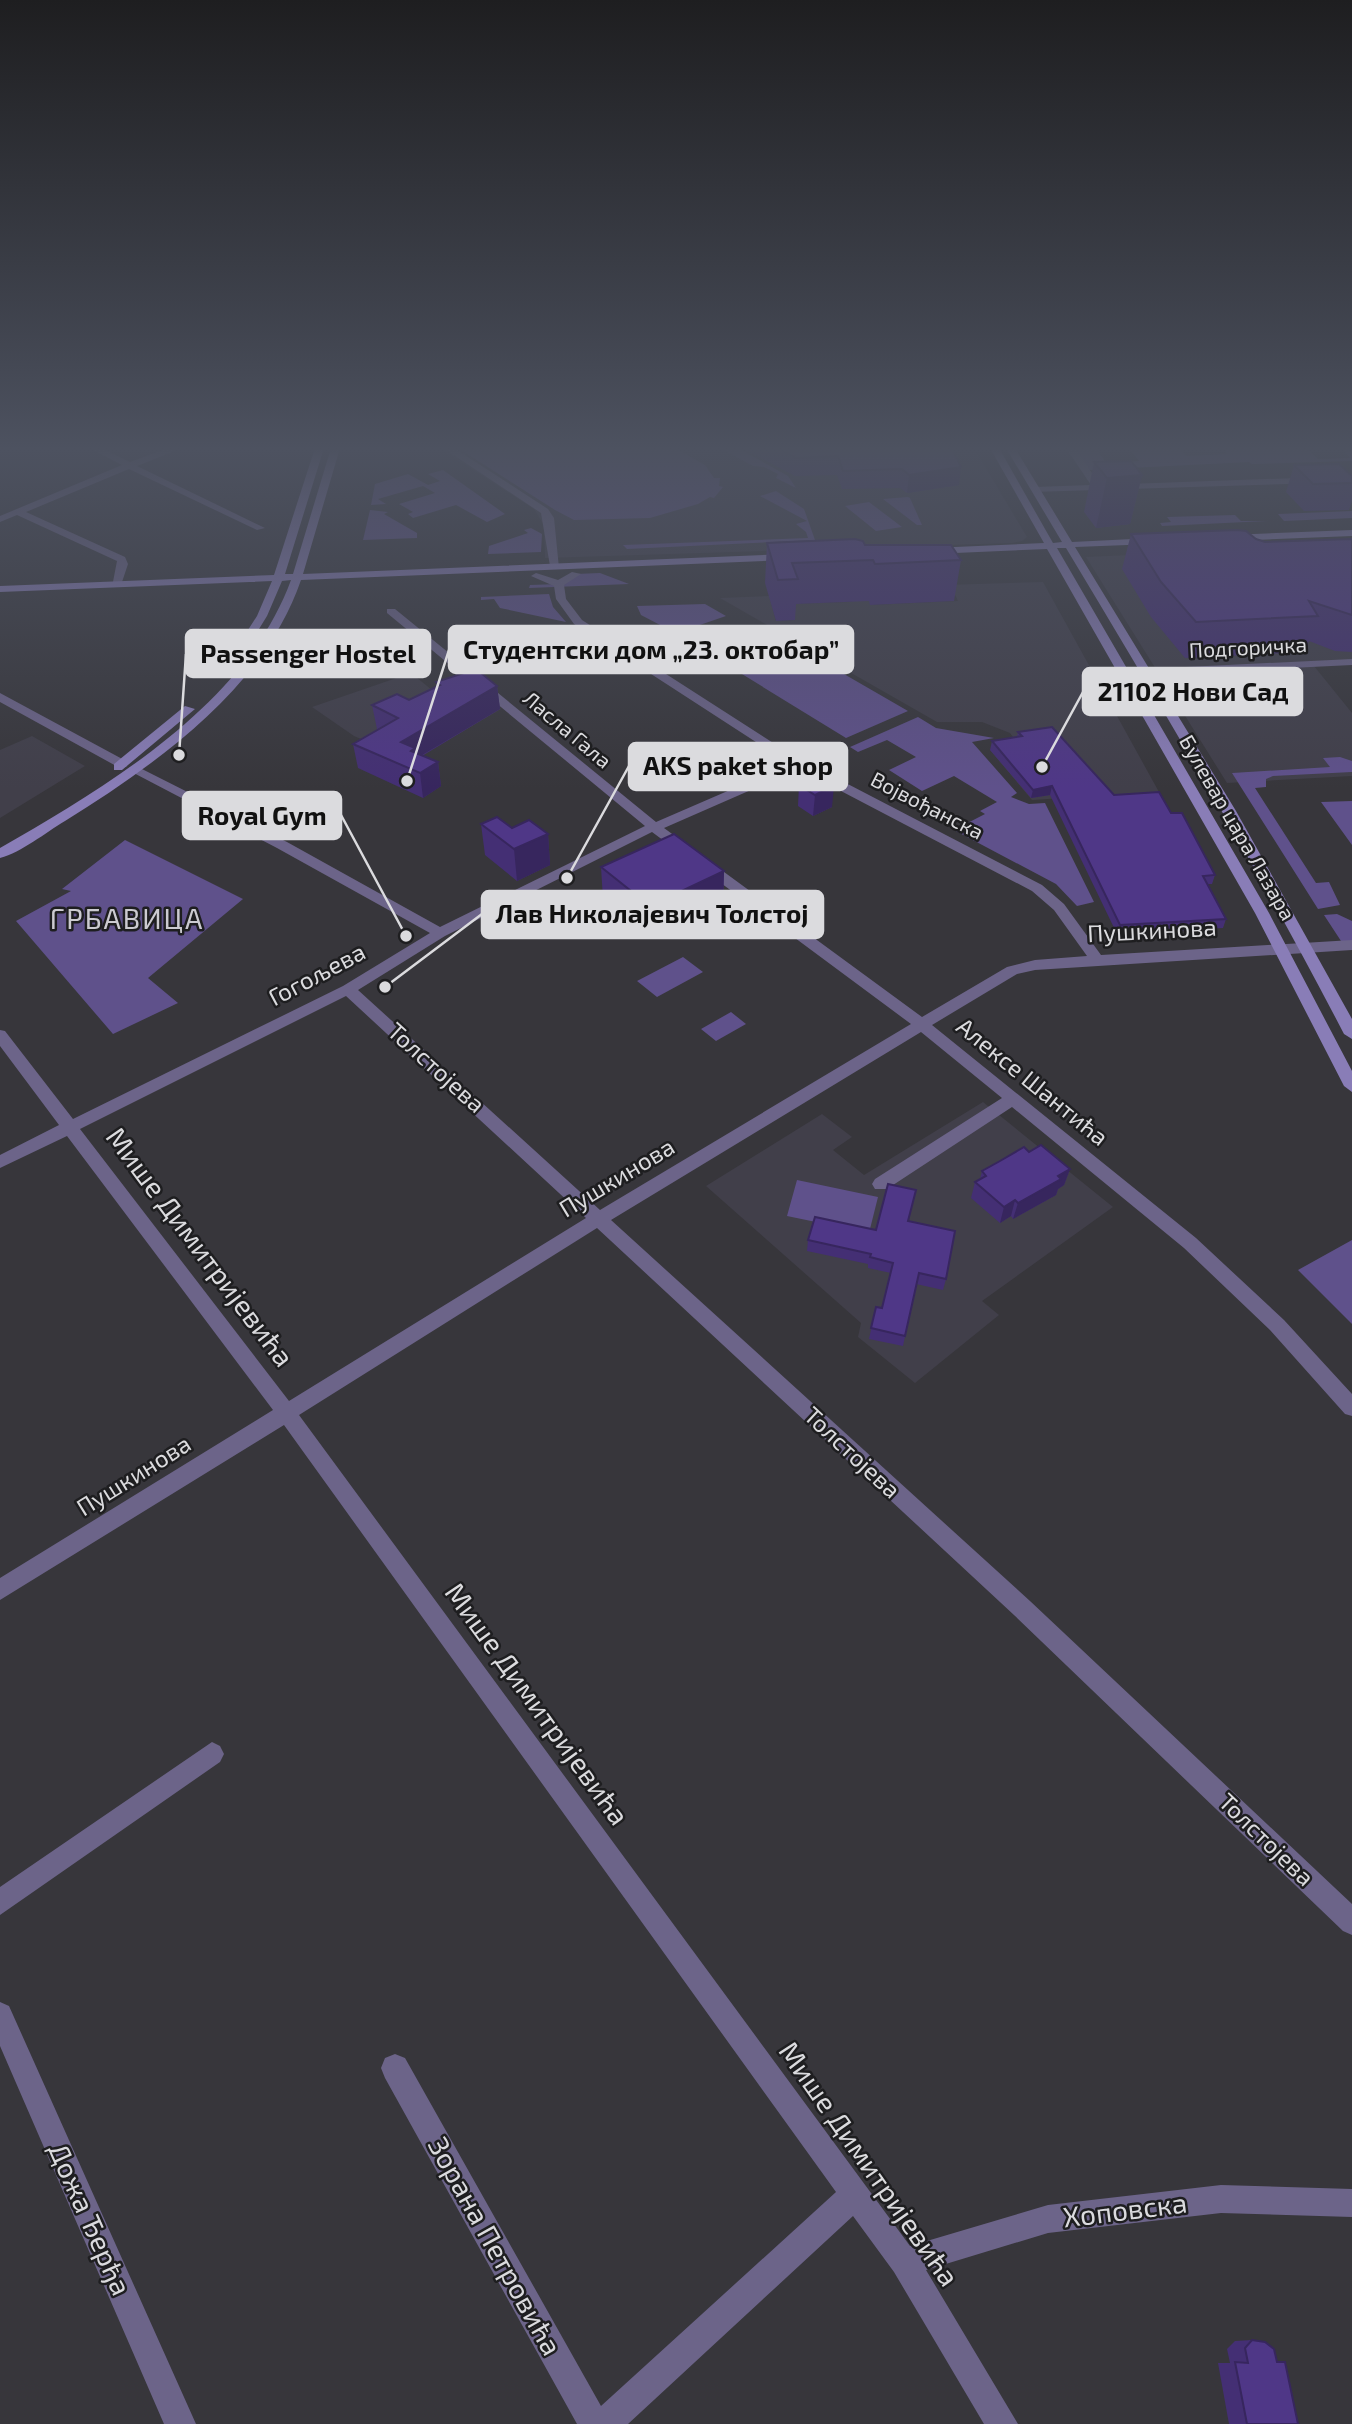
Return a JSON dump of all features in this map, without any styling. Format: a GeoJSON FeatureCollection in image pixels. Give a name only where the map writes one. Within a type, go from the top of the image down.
{"type":"FeatureCollection","features":[{"type":"Feature","properties":{"kind":"main road"},"geometry":{"type":"LineString","coordinates":[[0,842],[128,767],[207,692],[234,662],[254,632],[282,561]]}},
{"type":"Feature","properties":{"kind":"main road"},"geometry":{"type":"LineString","coordinates":[[0,853],[192,722],[245,666],[270,634],[296,582],[302,561]]}},
{"type":"Feature","properties":{"kind":"main road"},"geometry":{"type":"LineString","coordinates":[[296,582],[555,566],[794,561]]}},
{"type":"Feature","properties":{"kind":"main road"},"geometry":{"type":"LineString","coordinates":[[0,589],[116,584],[536,576],[798,561]]}},
{"type":"Feature","properties":{"kind":"main road","name":"Булевар цара Лазара"},"geometry":{"type":"LineString","coordinates":[[1059,561],[1282,950],[1352,1086]]}},
{"type":"Feature","properties":{"kind":"main road","name":"Булевар цара Лазара"},"geometry":{"type":"LineString","coordinates":[[1077,561],[1307,948],[1352,1034]]}},
{"type":"Feature","properties":{"kind":"main road"},"geometry":{"type":"LineString","coordinates":[[0,598],[275,582]]}},
{"type":"Feature","properties":{"kind":"street"},"geometry":{"type":"LineString","coordinates":[[116,584],[122,561]]}},
{"type":"Feature","properties":{"kind":"street"},"geometry":{"type":"LineString","coordinates":[[554,561],[555,566]]}},
{"type":"Feature","properties":{"kind":"street"},"geometry":{"type":"LineString","coordinates":[[536,576],[559,584],[576,574]]}},
{"type":"Feature","properties":{"kind":"street","name":"Војвођанска"},"geometry":{"type":"LineString","coordinates":[[559,584],[561,599],[578,622],[800,764],[1037,888],[1059,906],[1097,960]]}},
{"type":"Feature","properties":{"kind":"street","name":"Ласла Гала"},"geometry":{"type":"LineString","coordinates":[[391,611],[654,827]]}},
{"type":"Feature","properties":{"kind":"street","name":"Подгоричка"},"geometry":{"type":"LineString","coordinates":[[1145,672],[1352,662]]}},
{"type":"Feature","properties":{"kind":"street"},"geometry":{"type":"LineString","coordinates":[[0,697],[128,767],[282,845],[440,933]]}},
{"type":"Feature","properties":{"kind":"street","name":"Гогољева"},"geometry":{"type":"LineString","coordinates":[[0,1162],[348,989],[440,933],[639,832],[800,764]]}},
{"type":"Feature","properties":{"kind":"street","name":"Алексе Шантића"},"geometry":{"type":"LineString","coordinates":[[654,827],[921,1024],[1191,1243],[1277,1325],[1349,1401]]}},
{"type":"Feature","properties":{"kind":"street","name":"Пушкинова"},"geometry":{"type":"LineString","coordinates":[[0,1590],[600,1218],[921,1024],[1019,968],[1097,960],[1352,945]]}},
{"type":"Feature","properties":{"kind":"street","name":"Толстојева"},"geometry":{"type":"LineString","coordinates":[[348,989],[1022,1608],[1352,1922]]}},
{"type":"Feature","properties":{"kind":"street","name":"Мише Димитријевића"},"geometry":{"type":"LineString","coordinates":[[0,1035],[286,1412],[855,2194],[904,2262],[1002,2424]]}},
{"type":"Feature","properties":{"kind":"street"},"geometry":{"type":"LineString","coordinates":[[881,1184],[1014,1098]]}},
{"type":"Feature","properties":{"kind":"street"},"geometry":{"type":"LineString","coordinates":[[0,1902],[212,1755]]}},
{"type":"Feature","properties":{"kind":"street","name":"Дожа Ђерђа"},"geometry":{"type":"LineString","coordinates":[[1,2019],[180,2424]]}},
{"type":"Feature","properties":{"kind":"street","name":"Зорана Петровића"},"geometry":{"type":"LineString","coordinates":[[395,2068],[594,2424]]}},
{"type":"Feature","properties":{"kind":"street"},"geometry":{"type":"LineString","coordinates":[[605,2424],[855,2194]]}},
{"type":"Feature","properties":{"kind":"street","name":"Хоповска"},"geometry":{"type":"LineString","coordinates":[[904,2262],[1048,2219],[1221,2199],[1352,2203]]}},
{"type":"Feature","properties":{"kind":"shaded area"},"geometry":{"type":"Polygon","coordinates":[[[1089,561],[1352,561],[1352,663],[1314,666],[1352,713],[1352,776],[1227,783],[1089,561]]]}},
{"type":"Feature","properties":{"kind":"shaded area"},"geometry":{"type":"Polygon","coordinates":[[[600,573],[629,584],[529,588],[530,585],[559,584],[576,574],[600,573]]]}},
{"type":"Feature","properties":{"kind":"shaded area"},"geometry":{"type":"Polygon","coordinates":[[[1043,582],[1159,792],[1032,800],[990,750],[1019,745],[1010,733],[982,722],[937,722],[720,598],[769,596],[776,621],[794,620],[790,604],[849,602],[868,598],[871,605],[958,601],[952,588],[945,585],[1043,582]]]}},
{"type":"Feature","properties":{"kind":"shaded area"},"geometry":{"type":"Polygon","coordinates":[[[549,594],[553,607],[566,622],[500,608],[494,599],[481,600],[481,597],[549,594]]]}},
{"type":"Feature","properties":{"kind":"shaded area"},"geometry":{"type":"Polygon","coordinates":[[[705,604],[726,616],[688,629],[692,633],[683,637],[641,615],[637,606],[705,604]]]}},
{"type":"Feature","properties":{"kind":"shaded area"},"geometry":{"type":"Polygon","coordinates":[[[715,637],[750,658],[792,644],[908,711],[846,738],[693,644],[715,637]]]}},
{"type":"Feature","properties":{"kind":"shaded area"},"geometry":{"type":"Polygon","coordinates":[[[411,673],[443,699],[475,689],[501,709],[412,761],[354,736],[312,707],[411,673]]]}},
{"type":"Feature","properties":{"kind":"shaded area"},"geometry":{"type":"Polygon","coordinates":[[[918,717],[936,728],[994,738],[972,742],[1017,793],[1011,797],[1029,804],[1045,803],[1094,902],[1077,906],[1056,884],[954,830],[985,814],[980,811],[997,802],[954,776],[922,791],[889,770],[916,757],[887,740],[858,752],[850,747],[918,717]]]}},
{"type":"Feature","properties":{"kind":"shaded area"},"geometry":{"type":"Polygon","coordinates":[[[32,736],[85,766],[0,818],[0,750],[32,736]]]}},
{"type":"Feature","properties":{"kind":"shaded area"},"geometry":{"type":"Polygon","coordinates":[[[1340,757],[1352,761],[1352,772],[1273,776],[1266,779],[1266,787],[1255,788],[1316,883],[1329,882],[1340,905],[1318,909],[1232,773],[1330,767],[1323,758],[1340,757]]]}},
{"type":"Feature","properties":{"kind":"shaded area"},"geometry":{"type":"Polygon","coordinates":[[[1352,801],[1352,845],[1321,802],[1352,801]]]}},
{"type":"Feature","properties":{"kind":"shaded area"},"geometry":{"type":"Polygon","coordinates":[[[125,840],[243,899],[148,978],[178,1003],[113,1034],[16,921],[71,891],[62,889],[125,840]]]}},
{"type":"Feature","properties":{"kind":"shaded area"},"geometry":{"type":"Polygon","coordinates":[[[1337,914],[1352,921],[1352,941],[1341,941],[1324,915],[1337,914]]]}},
{"type":"Feature","properties":{"kind":"shaded area"},"geometry":{"type":"Polygon","coordinates":[[[683,957],[703,972],[657,997],[637,981],[683,957]]]}},
{"type":"Feature","properties":{"kind":"shaded area"},"geometry":{"type":"Polygon","coordinates":[[[731,1012],[746,1024],[716,1041],[701,1029],[731,1012]]]}},
{"type":"Feature","properties":{"kind":"shaded area"},"geometry":{"type":"Polygon","coordinates":[[[983,1102],[1113,1207],[982,1301],[999,1315],[915,1383],[858,1337],[861,1323],[706,1186],[822,1114],[852,1137],[833,1150],[864,1175],[983,1102]]]}},
{"type":"Feature","properties":{"kind":"shaded area"},"geometry":{"type":"Polygon","coordinates":[[[797,1180],[878,1197],[869,1233],[787,1216],[797,1180]]]}},
{"type":"Feature","properties":{"kind":"shaded area"},"geometry":{"type":"Polygon","coordinates":[[[1352,1240],[1352,1324],[1298,1270],[1352,1240]]]}},
{"type":"Feature","properties":{"kind":"building"},"geometry":{"type":"Polygon","coordinates":[[[772,561],[843,561],[792,563],[798,579],[778,580],[772,561]]]}},
{"type":"Feature","properties":{"kind":"building"},"geometry":{"type":"Polygon","coordinates":[[[874,561],[937,561],[875,564],[874,561]]]}},
{"type":"Feature","properties":{"kind":"building"},"geometry":{"type":"Polygon","coordinates":[[[1148,561],[1352,561],[1352,615],[1309,601],[1318,616],[1196,622],[1161,582],[1148,561]]]}},
{"type":"Feature","properties":{"kind":"building"},"geometry":{"type":"Polygon","coordinates":[[[476,669],[497,686],[401,742],[415,748],[411,751],[438,762],[420,773],[353,744],[398,718],[372,705],[397,694],[409,700],[440,685],[436,682],[476,669]]]}},
{"type":"Feature","properties":{"kind":"building"},"geometry":{"type":"Polygon","coordinates":[[[1052,727],[1114,795],[1159,792],[1171,813],[1182,813],[1215,875],[1203,876],[1226,919],[1120,925],[1052,786],[1033,790],[992,741],[1022,736],[1018,732],[1052,727]]]}},
{"type":"Feature","properties":{"kind":"building"},"geometry":{"type":"Polygon","coordinates":[[[819,776],[834,786],[815,795],[799,785],[819,776]]]}},
{"type":"Feature","properties":{"kind":"building"},"geometry":{"type":"Polygon","coordinates":[[[497,817],[512,828],[529,820],[548,834],[514,849],[481,824],[497,817]]]}},
{"type":"Feature","properties":{"kind":"building"},"geometry":{"type":"Polygon","coordinates":[[[674,834],[724,871],[650,906],[601,867],[674,834]]]}},
{"type":"Feature","properties":{"kind":"building"},"geometry":{"type":"Polygon","coordinates":[[[1041,1145],[1070,1169],[1058,1176],[1061,1179],[1018,1203],[1015,1200],[1004,1207],[975,1182],[986,1176],[982,1171],[1024,1147],[1029,1152],[1041,1145]]]}},
{"type":"Feature","properties":{"kind":"building"},"geometry":{"type":"Polygon","coordinates":[[[888,1184],[916,1190],[908,1221],[955,1231],[946,1279],[919,1273],[905,1336],[871,1328],[876,1307],[882,1308],[893,1263],[870,1257],[871,1254],[808,1240],[815,1217],[876,1230],[888,1184]]]}},
{"type":"Feature","properties":{"kind":"building"},"geometry":{"type":"Polygon","coordinates":[[[1252,2340],[1265,2342],[1274,2349],[1277,2362],[1285,2362],[1298,2424],[1247,2424],[1235,2362],[1248,2363],[1245,2348],[1252,2340]]]}},
{"type":"Feature","properties":{"kind":"place","name":"Passenger Hostel"},"geometry":{"type":"Point","coordinates":[179,755]}},
{"type":"Feature","properties":{"kind":"place","name":"21102 Нови Сад"},"geometry":{"type":"Point","coordinates":[1042,767]}},
{"type":"Feature","properties":{"kind":"place","name":"Студентски дом „23. октобар”"},"geometry":{"type":"Point","coordinates":[407,781]}},
{"type":"Feature","properties":{"kind":"place","name":"AKS paket shop"},"geometry":{"type":"Point","coordinates":[567,878]}},
{"type":"Feature","properties":{"kind":"place","name":"Royal Gym"},"geometry":{"type":"Point","coordinates":[406,936]}},
{"type":"Feature","properties":{"kind":"place","name":"Лав Николајевич Толстој"},"geometry":{"type":"Point","coordinates":[385,987]}},
{"type":"Feature","properties":{"kind":"district","name":"ГРБАВИЦА"},"geometry":{"type":"Point","coordinates":[127,919]}}]}
